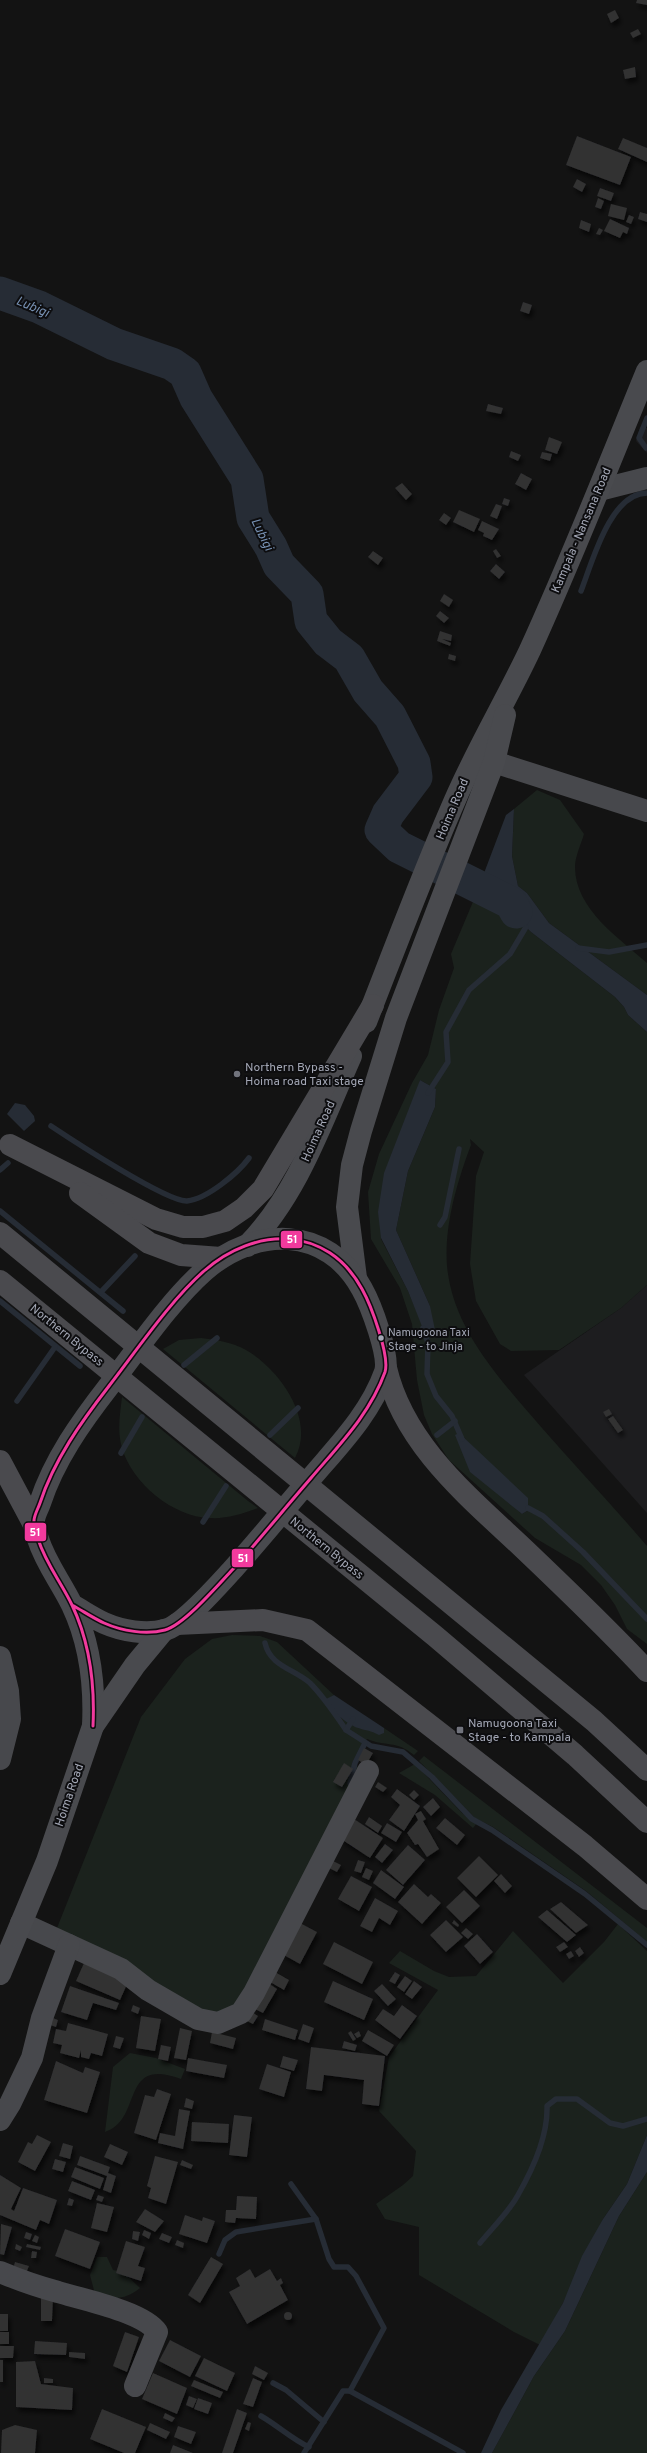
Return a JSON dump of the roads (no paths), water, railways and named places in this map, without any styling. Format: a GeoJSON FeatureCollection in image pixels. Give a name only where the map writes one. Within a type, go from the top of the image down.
{"type":"FeatureCollection","features":[{"type":"Feature","properties":{"kind":"highway"},"geometry":{"type":"LineString","coordinates":[[5,1141],[156,1219],[183,1227],[203,1227],[225,1221],[244,1208],[263,1189],[373,1005]]}},
{"type":"Feature","properties":{"kind":"highway"},"geometry":{"type":"LineString","coordinates":[[5,1141],[149,1243],[181,1255],[221,1258]]}},
{"type":"Feature","properties":{"kind":"highway"},"geometry":{"type":"LineString","coordinates":[[0,1233],[594,1721],[647,1770]]}},
{"type":"Feature","properties":{"kind":"highway","name":"Northern Bypass"},"geometry":{"type":"LineString","coordinates":[[0,1280],[436,1636],[575,1755],[647,1822]]}},
{"type":"Feature","properties":{"kind":"highway"},"geometry":{"type":"LineString","coordinates":[[386,1368],[392,1391],[422,1446],[460,1488],[615,1636],[647,1671]]}},
{"type":"Feature","properties":{"kind":"highway"},"geometry":{"type":"LineString","coordinates":[[0,1461],[33,1523]]}},
{"type":"Feature","properties":{"kind":"highway"},"geometry":{"type":"LineString","coordinates":[[171,1627],[262,1620],[307,1630],[585,1846],[647,1899]]}},
{"type":"Feature","properties":{"kind":"main road","name":"Kampala - Nansana Road"},"geometry":{"type":"LineString","coordinates":[[512,689],[599,490],[647,371]]}},
{"type":"Feature","properties":{"kind":"main road","name":"Hoima Road"},"geometry":{"type":"LineString","coordinates":[[356,1278],[347,1207],[352,1165],[396,1018],[494,762],[512,689]]}},
{"type":"Feature","properties":{"kind":"main road","name":"Hoima Road"},"geometry":{"type":"LineString","coordinates":[[247,1246],[264,1230],[280,1207],[311,1148],[373,1005],[457,795],[476,754],[512,689]]}},
{"type":"Feature","properties":{"kind":"main road"},"geometry":{"type":"LineString","coordinates":[[93,1726],[95,1693],[91,1661],[72,1605],[44,1559],[33,1523],[45,1487],[58,1460],[89,1411],[161,1319],[203,1272],[221,1258],[247,1246],[282,1238],[311,1242],[333,1255],[356,1278],[372,1306],[386,1368]]}},
{"type":"Feature","properties":{"kind":"main road","name":"Hoima Road"},"geometry":{"type":"LineString","coordinates":[[0,1974],[47,1861],[93,1726],[135,1665],[171,1627],[241,1560],[365,1414],[386,1368]]}},
{"type":"Feature","properties":{"kind":"main road"},"geometry":{"type":"LineString","coordinates":[[72,1605],[103,1623],[126,1631],[171,1627]]}},
{"type":"Feature","properties":{"kind":"street"},"geometry":{"type":"LineString","coordinates":[[599,490],[647,478]]}},
{"type":"Feature","properties":{"kind":"street"},"geometry":{"type":"LineString","coordinates":[[494,762],[647,811]]}},
{"type":"Feature","properties":{"kind":"street"},"geometry":{"type":"LineString","coordinates":[[0,1657],[8,1691],[10,1719],[0,1758]]}},
{"type":"Feature","properties":{"kind":"street"},"geometry":{"type":"LineString","coordinates":[[21,1923],[121,1969],[148,1990],[198,2019],[218,2023],[241,2012],[271,1962],[368,1771]]}},
{"type":"Feature","properties":{"kind":"street"},"geometry":{"type":"LineString","coordinates":[[0,2120],[10,2104],[32,2058],[42,2018],[69,1946]]}},
{"type":"Feature","properties":{"kind":"street"},"geometry":{"type":"LineString","coordinates":[[0,2272],[58,2292],[93,2301],[134,2316],[154,2327],[157,2332],[135,2386]]}},
{"type":"Feature","properties":{"kind":"waterway","name":"Lubigi"},"geometry":{"type":"LineString","coordinates":[[0,293],[39,307],[114,344],[172,364],[185,373],[196,398],[247,479],[253,518],[271,547],[279,565],[307,594],[311,621],[328,642],[349,658],[368,691],[390,716],[414,763],[416,777],[388,814],[381,830],[399,847],[511,903],[516,912]]}},
{"type":"Feature","properties":{"kind":"waterway"},"geometry":{"type":"LineString","coordinates":[[646,448],[639,438],[647,418]]}},
{"type":"Feature","properties":{"kind":"waterway"},"geometry":{"type":"LineString","coordinates":[[581,591],[597,548],[613,517],[623,504],[634,496],[647,493]]}},
{"type":"Feature","properties":{"kind":"waterway"},"geometry":{"type":"LineString","coordinates":[[428,1093],[448,1062],[446,1032],[469,990],[510,954],[526,927]]}},
{"type":"Feature","properties":{"kind":"waterway"},"geometry":{"type":"LineString","coordinates":[[578,948],[609,952],[647,945]]}},
{"type":"Feature","properties":{"kind":"waterway"},"geometry":{"type":"LineString","coordinates":[[51,1126],[98,1156],[160,1192],[176,1199],[187,1201],[204,1196],[213,1190],[230,1178],[249,1158]]}},
{"type":"Feature","properties":{"kind":"waterway"},"geometry":{"type":"LineString","coordinates":[[440,1225],[445,1217],[459,1149]]}},
{"type":"Feature","properties":{"kind":"waterway"},"geometry":{"type":"LineString","coordinates":[[0,1170],[8,1163]]}},
{"type":"Feature","properties":{"kind":"waterway"},"geometry":{"type":"LineString","coordinates":[[0,1211],[123,1311]]}},
{"type":"Feature","properties":{"kind":"waterway"},"geometry":{"type":"LineString","coordinates":[[101,1292],[135,1256]]}},
{"type":"Feature","properties":{"kind":"waterway"},"geometry":{"type":"LineString","coordinates":[[0,1301],[80,1366]]}},
{"type":"Feature","properties":{"kind":"waterway"},"geometry":{"type":"LineString","coordinates":[[423,1328],[428,1343],[427,1374],[436,1396],[452,1416],[462,1439]]}},
{"type":"Feature","properties":{"kind":"waterway"},"geometry":{"type":"LineString","coordinates":[[184,1365],[217,1338]]}},
{"type":"Feature","properties":{"kind":"waterway"},"geometry":{"type":"LineString","coordinates":[[17,1401],[55,1347]]}},
{"type":"Feature","properties":{"kind":"waterway"},"geometry":{"type":"LineString","coordinates":[[270,1435],[298,1408]]}},
{"type":"Feature","properties":{"kind":"waterway"},"geometry":{"type":"LineString","coordinates":[[121,1453],[142,1417]]}},
{"type":"Feature","properties":{"kind":"waterway"},"geometry":{"type":"LineString","coordinates":[[437,1435],[455,1421]]}},
{"type":"Feature","properties":{"kind":"waterway"},"geometry":{"type":"LineString","coordinates":[[203,1522],[226,1486]]}},
{"type":"Feature","properties":{"kind":"waterway"},"geometry":{"type":"LineString","coordinates":[[528,1508],[543,1516],[583,1552],[647,1619]]}},
{"type":"Feature","properties":{"kind":"waterway"},"geometry":{"type":"LineString","coordinates":[[265,1643],[268,1651],[277,1662],[304,1678],[315,1688],[346,1730]]}},
{"type":"Feature","properties":{"kind":"waterway"},"geometry":{"type":"LineString","coordinates":[[353,1719],[346,1730],[371,1746],[403,1752],[432,1777],[472,1819],[492,1830],[585,1894],[647,1945]]}},
{"type":"Feature","properties":{"kind":"waterway"},"geometry":{"type":"LineString","coordinates":[[350,1783],[355,1763],[365,1743]]}},
{"type":"Feature","properties":{"kind":"waterway"},"geometry":{"type":"LineString","coordinates":[[480,2243],[510,2208],[524,2185],[542,2140],[547,2117],[547,2106],[556,2099],[577,2099],[610,2123],[623,2126],[647,2119]]}},
{"type":"Feature","properties":{"kind":"waterway"},"geometry":{"type":"LineString","coordinates":[[291,2184],[316,2219],[329,2259],[334,2267],[348,2267],[356,2276],[384,2328],[350,2391],[463,2453]]}},
{"type":"Feature","properties":{"kind":"waterway"},"geometry":{"type":"LineString","coordinates":[[219,2254],[225,2240],[236,2232],[316,2219]]}},
{"type":"Feature","properties":{"kind":"waterway"},"geometry":{"type":"LineString","coordinates":[[273,2383],[286,2390],[324,2422]]}},
{"type":"Feature","properties":{"kind":"waterway"},"geometry":{"type":"LineString","coordinates":[[304,2453],[343,2391],[350,2391]]}},
{"type":"Feature","properties":{"kind":"waterway"},"geometry":{"type":"LineString","coordinates":[[261,2416],[309,2447]]}},
{"type":"Feature","properties":{"kind":"place","name":"Northern Bypass - Hoima road Taxi stage"},"geometry":{"type":"Point","coordinates":[237,1074]}},
{"type":"Feature","properties":{"kind":"place","name":"Namugoona Taxi Stage - to Jinja"},"geometry":{"type":"Point","coordinates":[381,1338]}},
{"type":"Feature","properties":{"kind":"place","name":"Namugoona Taxi Stage - to Kampala"},"geometry":{"type":"Point","coordinates":[460,1730]}}]}
